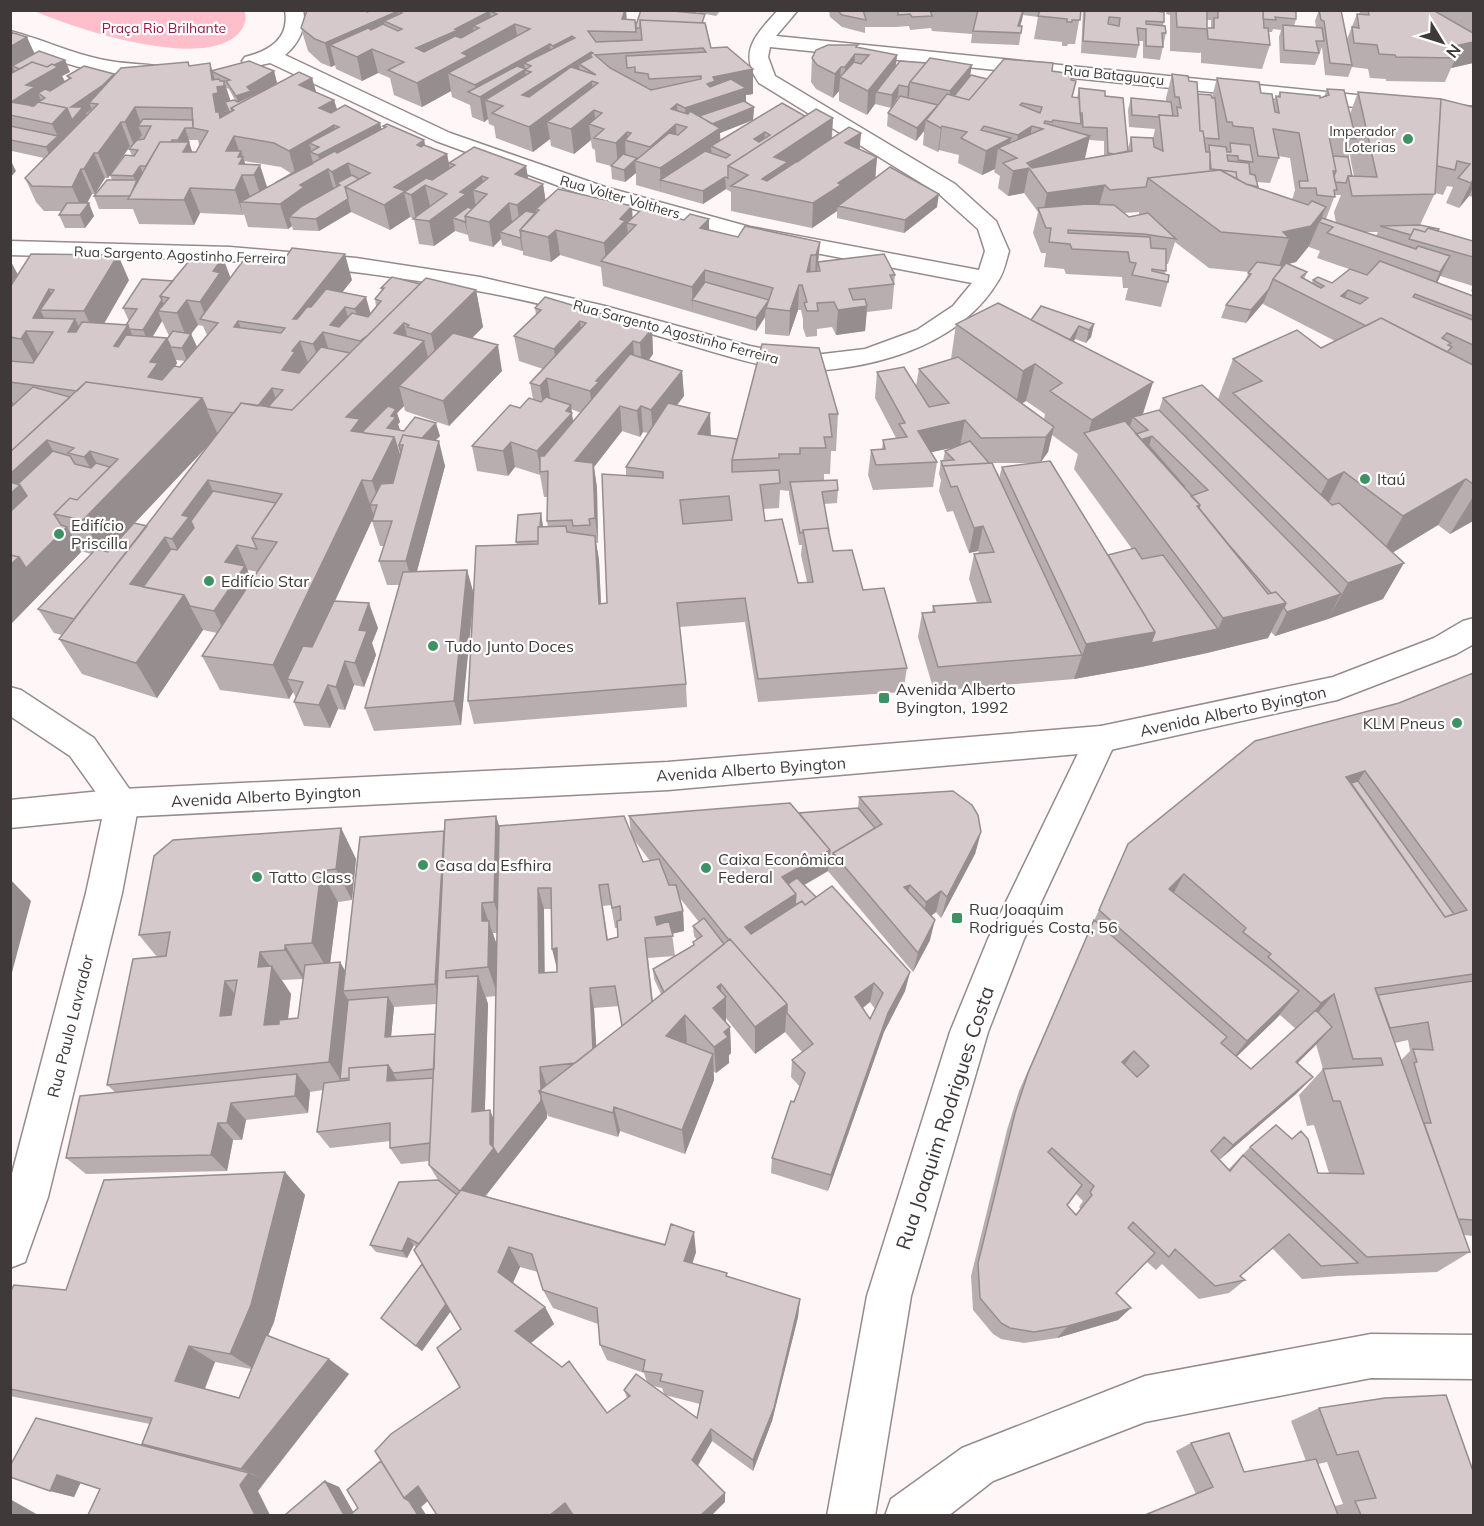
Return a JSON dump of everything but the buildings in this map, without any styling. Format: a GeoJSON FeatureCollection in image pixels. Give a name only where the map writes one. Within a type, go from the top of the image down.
{"type":"FeatureCollection","features":[{"type":"Feature","properties":{"kind":"street"},"geometry":{"type":"LineString","coordinates":[[762,40],[789,10]]}},
{"type":"Feature","properties":{"kind":"street"},"geometry":{"type":"LineString","coordinates":[[231,66],[271,56],[285,45],[294,32],[298,11]]}},
{"type":"Feature","properties":{"kind":"street"},"geometry":{"type":"LineString","coordinates":[[10,37],[45,51],[87,63],[138,73],[181,73]]}},
{"type":"Feature","properties":{"kind":"street","name":"Rua Bataguaçu"},"geometry":{"type":"LineString","coordinates":[[762,40],[1471,110]]}},
{"type":"Feature","properties":{"kind":"street","name":"Rua Sargento Agostinho Ferreira"},"geometry":{"type":"LineString","coordinates":[[10,248],[230,254],[356,265],[480,284],[605,313],[747,353],[791,362],[823,362],[868,356],[926,335],[963,311],[987,279],[997,251],[988,226],[947,189],[766,79],[758,57],[762,40]]}},
{"type":"Feature","properties":{"kind":"street","name":"Rua Volter Volthers"},"geometry":{"type":"LineString","coordinates":[[271,56],[442,137],[597,192],[748,233],[987,279]]}},
{"type":"Feature","properties":{"kind":"street","name":"Avenida Alberto Byington"},"geometry":{"type":"LineString","coordinates":[[10,814],[122,803],[668,776],[1101,739],[1337,688],[1445,646],[1473,629]]}},
{"type":"Feature","properties":{"kind":"street"},"geometry":{"type":"LineString","coordinates":[[10,699],[82,747],[122,803]]}},
{"type":"Feature","properties":{"kind":"street","name":"Rua Joaquim Rodrigues Costa"},"geometry":{"type":"LineString","coordinates":[[851,1515],[889,1296],[969,1032],[1006,939],[1101,739]]}},
{"type":"Feature","properties":{"kind":"street","name":"Rua Paulo Lavrador"},"geometry":{"type":"LineString","coordinates":[[10,1247],[27,1197],[104,893],[122,803]]}},
{"type":"Feature","properties":{"kind":"street"},"geometry":{"type":"LineString","coordinates":[[908,1515],[978,1464],[1145,1399],[1371,1356],[1473,1357]]}},
{"type":"Feature","properties":{"kind":"green space","name":"Praça Rio Brilhante"},"geometry":{"type":"Polygon","coordinates":[[[244,10],[245,23],[237,35],[219,45],[195,49],[167,48],[107,36],[34,11],[244,10]]]}},
{"type":"Feature","properties":{"kind":"place","name":"Imperador Loterias"},"geometry":{"type":"Point","coordinates":[1408,139]}},
{"type":"Feature","properties":{"kind":"place","name":"Itaú"},"geometry":{"type":"Point","coordinates":[1365,479]}},
{"type":"Feature","properties":{"kind":"place","name":"Edifício Priscilla"},"geometry":{"type":"Point","coordinates":[59,534]}},
{"type":"Feature","properties":{"kind":"place","name":"Edifício Star"},"geometry":{"type":"Point","coordinates":[209,581]}},
{"type":"Feature","properties":{"kind":"place","name":"Tudo Junto Doces"},"geometry":{"type":"Point","coordinates":[433,646]}},
{"type":"Feature","properties":{"kind":"place","name":"Avenida Alberto Byington, 1992"},"geometry":{"type":"Point","coordinates":[884,698]}},
{"type":"Feature","properties":{"kind":"place","name":"KLM Pneus"},"geometry":{"type":"Point","coordinates":[1457,723]}},
{"type":"Feature","properties":{"kind":"place","name":"Casa da Esfhira"},"geometry":{"type":"Point","coordinates":[423,865]}},
{"type":"Feature","properties":{"kind":"place","name":"Caixa Econômica Federal"},"geometry":{"type":"Point","coordinates":[706,868]}},
{"type":"Feature","properties":{"kind":"place","name":"Tatto Class"},"geometry":{"type":"Point","coordinates":[257,877]}},
{"type":"Feature","properties":{"kind":"place","name":"Rua Joaquim Rodrigues Costa, 56"},"geometry":{"type":"Point","coordinates":[957,918]}}]}
